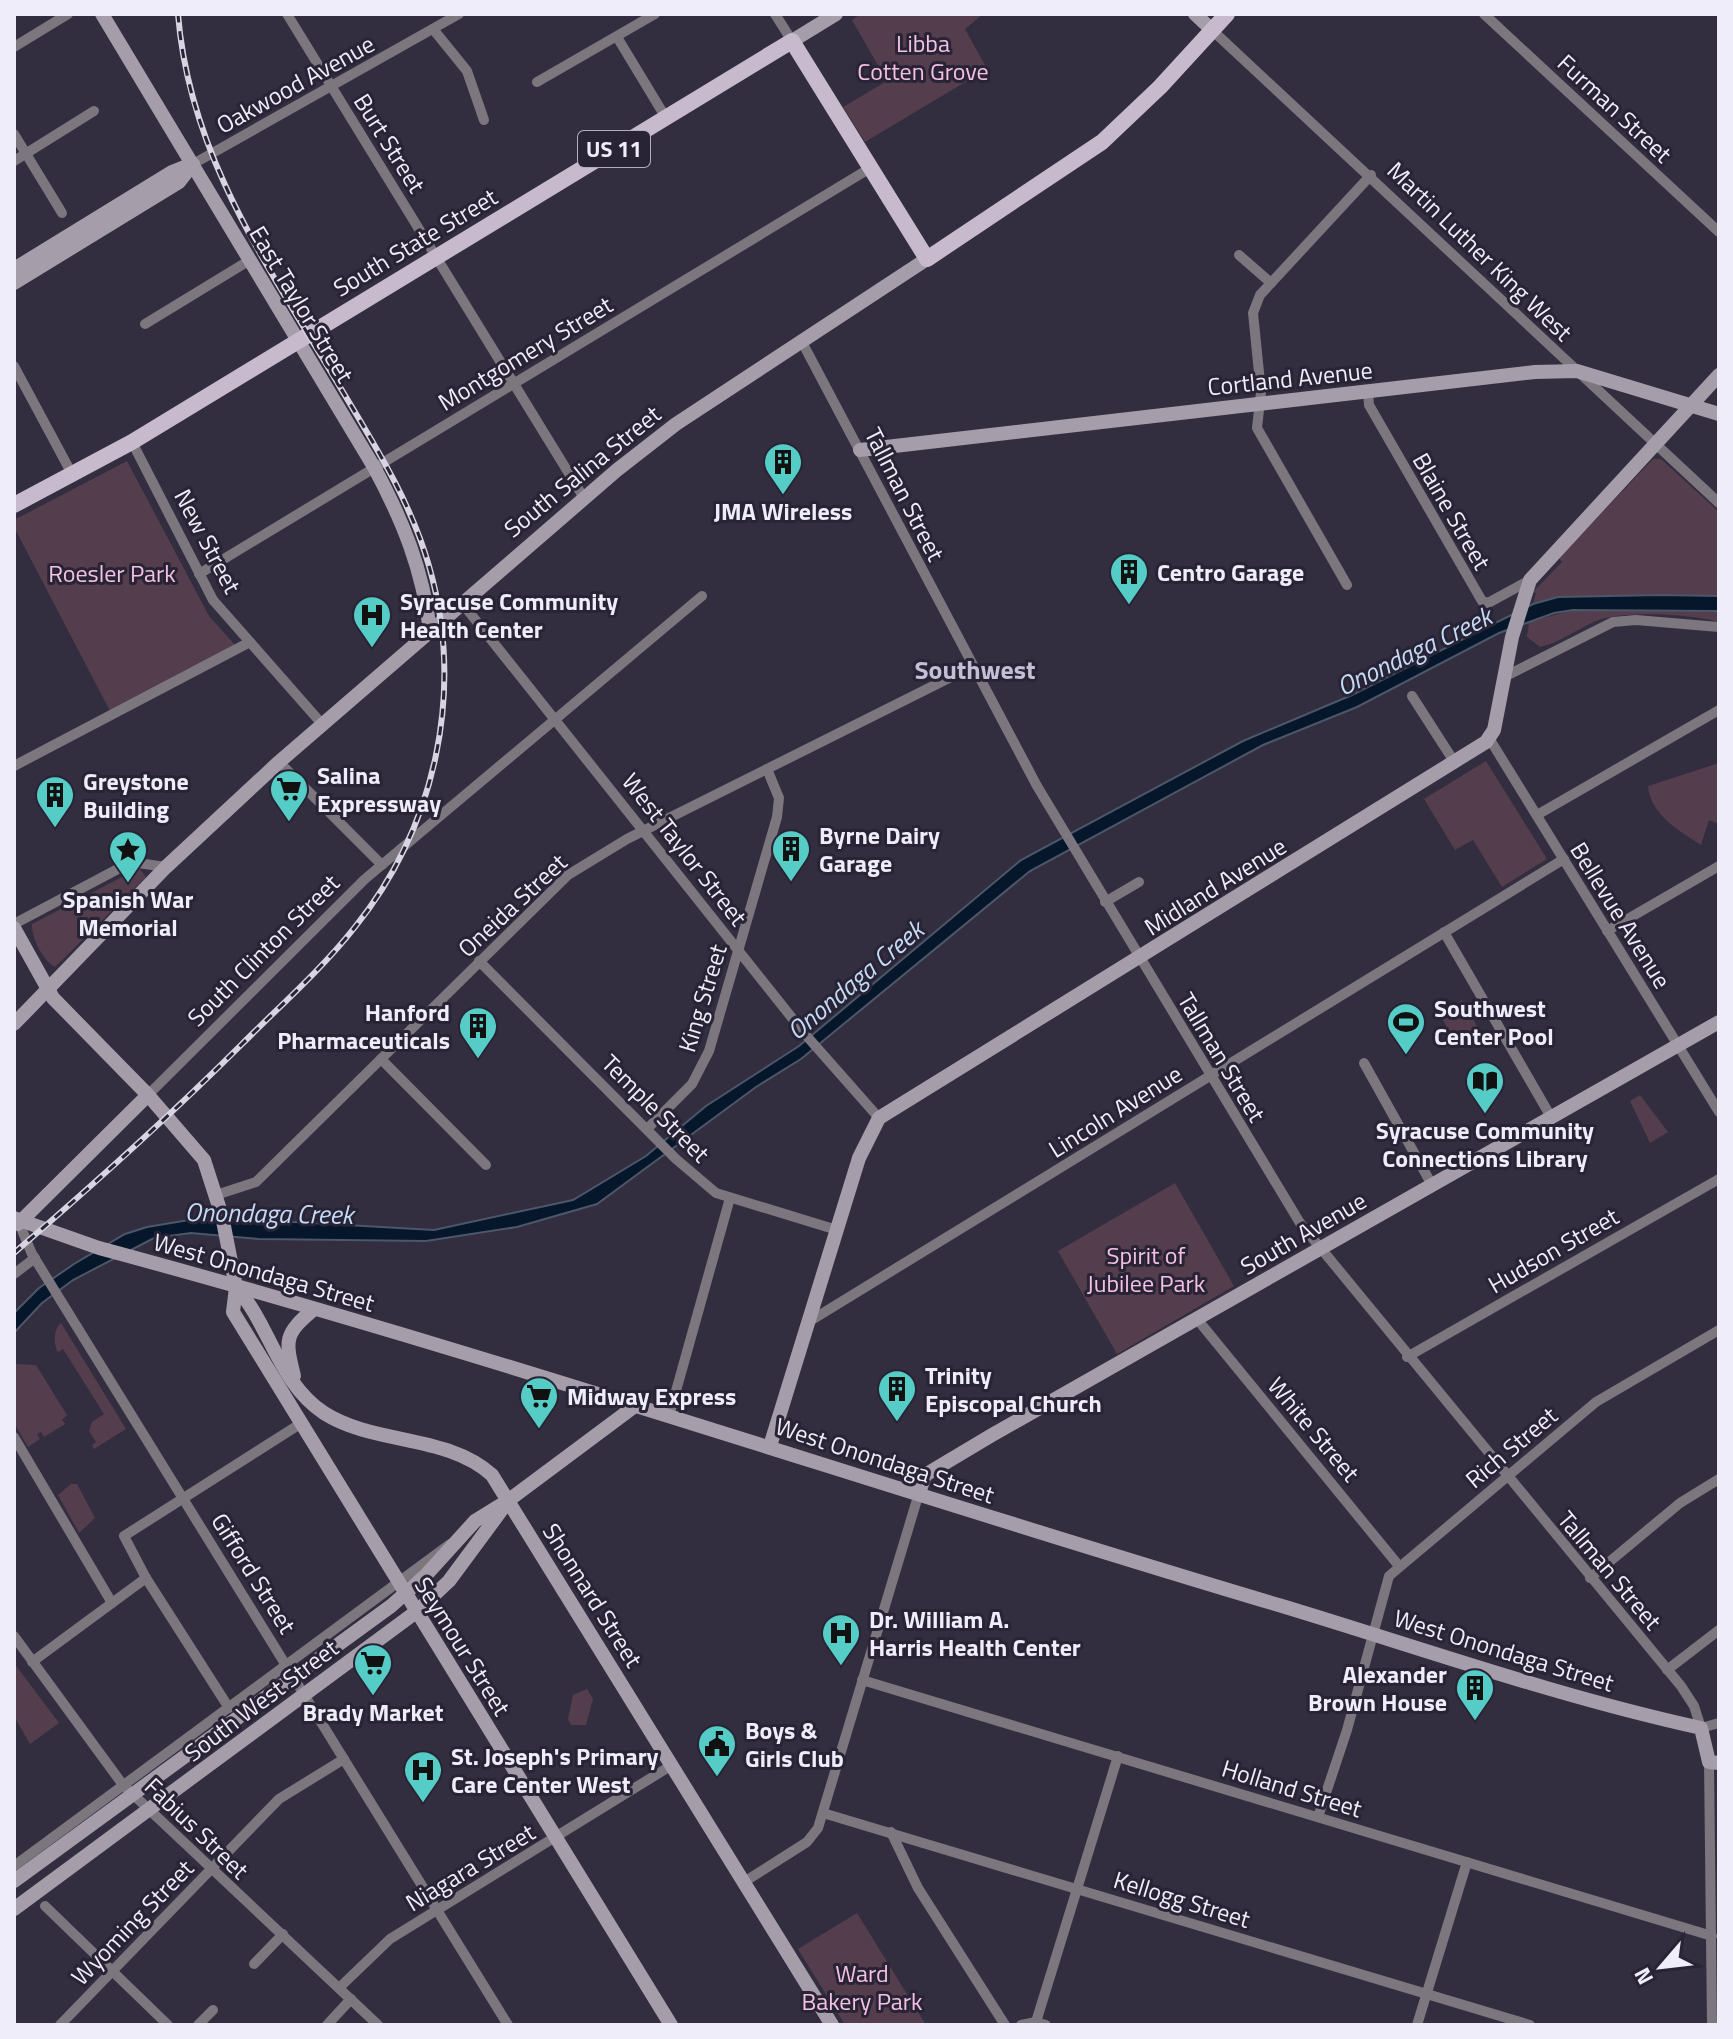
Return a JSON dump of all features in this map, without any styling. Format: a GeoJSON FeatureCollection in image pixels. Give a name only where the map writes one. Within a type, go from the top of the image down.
{"type":"FeatureCollection","features":[{"type":"Feature","properties":{"kind":"main road","name":"East Taylor Street"},"geometry":{"type":"LineString","coordinates":[[102,14],[374,467],[417,559],[430,631]]}},
{"type":"Feature","properties":{"kind":"main road","name":"South State Street"},"geometry":{"type":"LineString","coordinates":[[14,505],[132,442],[836,14]]}},
{"type":"Feature","properties":{"kind":"main road"},"geometry":{"type":"LineString","coordinates":[[1195,14],[1212,30]]}},
{"type":"Feature","properties":{"kind":"main road","name":"South Salina Street"},"geometry":{"type":"LineString","coordinates":[[14,1024],[166,867],[279,762],[584,498],[676,424],[1102,142],[1227,14]]}},
{"type":"Feature","properties":{"kind":"main road"},"geometry":{"type":"LineString","coordinates":[[792,41],[927,259]]}},
{"type":"Feature","properties":{"kind":"main road"},"geometry":{"type":"LineString","coordinates":[[14,283],[172,172],[193,164]]}},
{"type":"Feature","properties":{"kind":"main road"},"geometry":{"type":"LineString","coordinates":[[14,269],[78,238]]}},
{"type":"Feature","properties":{"kind":"main road","name":"Cortland Avenue"},"geometry":{"type":"LineString","coordinates":[[860,450],[1535,372],[1577,371],[1719,414]]}},
{"type":"Feature","properties":{"kind":"main road"},"geometry":{"type":"LineString","coordinates":[[1489,738],[1494,730],[1512,637],[1530,580],[1719,375]]}},
{"type":"Feature","properties":{"kind":"main road","name":"Midland Avenue"},"geometry":{"type":"LineString","coordinates":[[879,1118],[1455,763],[1489,738]]}},
{"type":"Feature","properties":{"kind":"main road"},"geometry":{"type":"LineString","coordinates":[[14,926],[48,990],[148,1095],[204,1160],[222,1216],[236,1287]]}},
{"type":"Feature","properties":{"kind":"main road","name":"South Avenue"},"geometry":{"type":"LineString","coordinates":[[919,1493],[930,1472],[1719,1022]]}},
{"type":"Feature","properties":{"kind":"main road","name":"South Clinton Street"},"geometry":{"type":"LineString","coordinates":[[17,1222],[148,1095]]}},
{"type":"Feature","properties":{"kind":"main road"},"geometry":{"type":"LineString","coordinates":[[770,1446],[859,1158],[879,1118]]}},
{"type":"Feature","properties":{"kind":"main road","name":"West Onondaga Street"},"geometry":{"type":"LineString","coordinates":[[17,1222],[770,1446],[1106,1554],[1582,1697],[1701,1728]]}},
{"type":"Feature","properties":{"kind":"main road","name":"Shonnard Street"},"geometry":{"type":"LineString","coordinates":[[236,1287],[298,1388],[319,1409],[349,1425],[445,1451],[484,1467],[509,1500],[832,2025]]}},
{"type":"Feature","properties":{"kind":"main road","name":"Seymour Street"},"geometry":{"type":"LineString","coordinates":[[236,1287],[233,1312],[671,2025]]}},
{"type":"Feature","properties":{"kind":"main road"},"geometry":{"type":"LineString","coordinates":[[298,1388],[287,1340],[294,1326],[314,1309]]}},
{"type":"Feature","properties":{"kind":"main road","name":"South West Street"},"geometry":{"type":"LineString","coordinates":[[14,1881],[128,1790],[401,1588],[475,1521],[509,1500],[635,1406]]}},
{"type":"Feature","properties":{"kind":"main road","name":"South West Street"},"geometry":{"type":"LineString","coordinates":[[14,1909],[416,1612],[449,1581],[509,1500]]}},
{"type":"Feature","properties":{"kind":"main road"},"geometry":{"type":"LineString","coordinates":[[1701,1728],[1714,1762]]}},
{"type":"Feature","properties":{"kind":"street"},"geometry":{"type":"LineString","coordinates":[[14,47],[68,14]]}},
{"type":"Feature","properties":{"kind":"street","name":"Burt Street"},"geometry":{"type":"LineString","coordinates":[[287,14],[584,498]]}},
{"type":"Feature","properties":{"kind":"street"},"geometry":{"type":"LineString","coordinates":[[537,82],[655,14]]}},
{"type":"Feature","properties":{"kind":"street"},"geometry":{"type":"LineString","coordinates":[[775,14],[792,41]]}},
{"type":"Feature","properties":{"kind":"street","name":"Furman Street"},"geometry":{"type":"LineString","coordinates":[[1484,14],[1719,232]]}},
{"type":"Feature","properties":{"kind":"street","name":"Oakwood Avenue"},"geometry":{"type":"LineString","coordinates":[[193,164],[453,15]]}},
{"type":"Feature","properties":{"kind":"street"},"geometry":{"type":"LineString","coordinates":[[433,29],[467,71],[484,120]]}},
{"type":"Feature","properties":{"kind":"street","name":"Martin Luther King West"},"geometry":{"type":"LineString","coordinates":[[1212,30],[1371,175],[1719,503]]}},
{"type":"Feature","properties":{"kind":"street"},"geometry":{"type":"LineString","coordinates":[[617,37],[666,118]]}},
{"type":"Feature","properties":{"kind":"street"},"geometry":{"type":"LineString","coordinates":[[14,161],[94,111]]}},
{"type":"Feature","properties":{"kind":"street"},"geometry":{"type":"LineString","coordinates":[[14,134],[62,213]]}},
{"type":"Feature","properties":{"kind":"street","name":"Montgomery Street"},"geometry":{"type":"LineString","coordinates":[[199,574],[872,167]]}},
{"type":"Feature","properties":{"kind":"street"},"geometry":{"type":"LineString","coordinates":[[1347,585],[1257,428],[1261,392],[1253,313],[1260,295],[1371,175]]}},
{"type":"Feature","properties":{"kind":"street"},"geometry":{"type":"LineString","coordinates":[[1239,255],[1271,283]]}},
{"type":"Feature","properties":{"kind":"street"},"geometry":{"type":"LineString","coordinates":[[145,324],[250,260]]}},
{"type":"Feature","properties":{"kind":"street","name":"Tallman Street"},"geometry":{"type":"LineString","coordinates":[[802,342],[971,667],[1076,855],[1319,1250],[1667,1670],[1694,1706],[1701,1728]]}},
{"type":"Feature","properties":{"kind":"street"},"geometry":{"type":"LineString","coordinates":[[14,366],[72,474]]}},
{"type":"Feature","properties":{"kind":"street","name":"Blaine Street"},"geometry":{"type":"LineString","coordinates":[[1368,392],[1369,405],[1482,601],[1488,603],[1530,580]]}},
{"type":"Feature","properties":{"kind":"street","name":"New Street"},"geometry":{"type":"LineString","coordinates":[[132,442],[213,600],[322,724]]}},
{"type":"Feature","properties":{"kind":"street","name":"South Clinton Street"},"geometry":{"type":"LineString","coordinates":[[148,1095],[382,865],[702,596]]}},
{"type":"Feature","properties":{"kind":"street","name":"West Taylor Street"},"geometry":{"type":"LineString","coordinates":[[462,603],[645,829],[804,1033],[879,1118]]}},
{"type":"Feature","properties":{"kind":"street"},"geometry":{"type":"LineString","coordinates":[[1506,676],[1613,622],[1636,620],[1719,627]]}},
{"type":"Feature","properties":{"kind":"street"},"geometry":{"type":"LineString","coordinates":[[14,766],[250,642]]}},
{"type":"Feature","properties":{"kind":"street","name":"Oneida Street"},"geometry":{"type":"LineString","coordinates":[[216,1195],[256,1182],[568,875],[645,829],[971,667]]}},
{"type":"Feature","properties":{"kind":"street"},"geometry":{"type":"LineString","coordinates":[[1412,696],[1455,763]]}},
{"type":"Feature","properties":{"kind":"street"},"geometry":{"type":"LineString","coordinates":[[1537,815],[1719,710]]}},
{"type":"Feature","properties":{"kind":"street","name":"Bellevue Avenue"},"geometry":{"type":"LineString","coordinates":[[1489,738],[1719,1112]]}},
{"type":"Feature","properties":{"kind":"street"},"geometry":{"type":"LineString","coordinates":[[279,762],[382,865]]}},
{"type":"Feature","properties":{"kind":"street","name":"King Street"},"geometry":{"type":"LineString","coordinates":[[647,1129],[682,1096],[702,1068],[779,805],[767,769]]}},
{"type":"Feature","properties":{"kind":"street","name":"Lincoln Avenue"},"geometry":{"type":"LineString","coordinates":[[810,1321],[1564,859]]}},
{"type":"Feature","properties":{"kind":"street"},"geometry":{"type":"LineString","coordinates":[[14,926],[131,862],[166,867]]}},
{"type":"Feature","properties":{"kind":"street"},"geometry":{"type":"LineString","coordinates":[[1607,931],[1719,866]]}},
{"type":"Feature","properties":{"kind":"street"},"geometry":{"type":"LineString","coordinates":[[1105,902],[1139,882]]}},
{"type":"Feature","properties":{"kind":"street"},"geometry":{"type":"LineString","coordinates":[[1444,932],[1551,1117]]}},
{"type":"Feature","properties":{"kind":"street","name":"Temple Street"},"geometry":{"type":"LineString","coordinates":[[479,961],[676,1159],[716,1193],[837,1230]]}},
{"type":"Feature","properties":{"kind":"street"},"geometry":{"type":"LineString","coordinates":[[381,1059],[486,1165]]}},
{"type":"Feature","properties":{"kind":"street"},"geometry":{"type":"LineString","coordinates":[[1364,1063],[1432,1185]]}},
{"type":"Feature","properties":{"kind":"street","name":"Hudson Street"},"geometry":{"type":"LineString","coordinates":[[1407,1357],[1719,1179]]}},
{"type":"Feature","properties":{"kind":"street"},"geometry":{"type":"LineString","coordinates":[[669,1416],[730,1198]]}},
{"type":"Feature","properties":{"kind":"street","name":"Gifford Street"},"geometry":{"type":"LineString","coordinates":[[17,1222],[48,1281],[508,2025]]}},
{"type":"Feature","properties":{"kind":"street"},"geometry":{"type":"LineString","coordinates":[[14,1274],[35,1258]]}},
{"type":"Feature","properties":{"kind":"street","name":"White Street"},"geometry":{"type":"LineString","coordinates":[[1197,1319],[1399,1566]]}},
{"type":"Feature","properties":{"kind":"street","name":"Rich Street"},"geometry":{"type":"LineString","coordinates":[[1318,1817],[1347,1730],[1386,1582],[1399,1566],[1612,1391],[1719,1330]]}},
{"type":"Feature","properties":{"kind":"street"},"geometry":{"type":"LineString","coordinates":[[229,1708],[127,1546],[126,1533],[300,1424]]}},
{"type":"Feature","properties":{"kind":"street"},"geometry":{"type":"LineString","coordinates":[[14,1437],[112,1603]]}},
{"type":"Feature","properties":{"kind":"street"},"geometry":{"type":"LineString","coordinates":[[1590,1578],[1680,1503],[1719,1479]]}},
{"type":"Feature","properties":{"kind":"street"},"geometry":{"type":"LineString","coordinates":[[744,1882],[807,1842],[823,1813],[919,1493]]}},
{"type":"Feature","properties":{"kind":"street"},"geometry":{"type":"LineString","coordinates":[[32,1662],[146,1578]]}},
{"type":"Feature","properties":{"kind":"street"},"geometry":{"type":"LineString","coordinates":[[1667,1670],[1719,1630]]}},
{"type":"Feature","properties":{"kind":"street","name":"Fabius Street"},"geometry":{"type":"LineString","coordinates":[[14,1636],[128,1790],[378,2025]]}},
{"type":"Feature","properties":{"kind":"street","name":"South West Street"},"geometry":{"type":"LineString","coordinates":[[14,1866],[128,1790],[229,1708],[290,1672]]}},
{"type":"Feature","properties":{"kind":"street","name":"Holland Street"},"geometry":{"type":"LineString","coordinates":[[862,1680],[1712,1936]]}},
{"type":"Feature","properties":{"kind":"street"},"geometry":{"type":"LineString","coordinates":[[1701,1728],[1719,1723]]}},
{"type":"Feature","properties":{"kind":"street"},"geometry":{"type":"LineString","coordinates":[[1021,2025],[1041,2024],[1076,1888],[1118,1756]]}},
{"type":"Feature","properties":{"kind":"street","name":"Wyoming Street"},"geometry":{"type":"LineString","coordinates":[[60,2025],[279,1799],[344,1759]]}},
{"type":"Feature","properties":{"kind":"street"},"geometry":{"type":"LineString","coordinates":[[1712,2025],[1714,1762]]}},
{"type":"Feature","properties":{"kind":"street","name":"Niagara Street"},"geometry":{"type":"LineString","coordinates":[[339,1988],[390,1939],[672,1765]]}},
{"type":"Feature","properties":{"kind":"street","name":"Kellogg Street"},"geometry":{"type":"LineString","coordinates":[[823,1813],[1530,2025]]}},
{"type":"Feature","properties":{"kind":"street"},"geometry":{"type":"LineString","coordinates":[[891,1832],[918,1888],[1005,2025]]}},
{"type":"Feature","properties":{"kind":"street"},"geometry":{"type":"LineString","coordinates":[[1417,2025],[1467,1862]]}},
{"type":"Feature","properties":{"kind":"street"},"geometry":{"type":"LineString","coordinates":[[45,1906],[168,2025]]}},
{"type":"Feature","properties":{"kind":"street"},"geometry":{"type":"LineString","coordinates":[[254,1964],[283,1934]]}},
{"type":"Feature","properties":{"kind":"street"},"geometry":{"type":"LineString","coordinates":[[327,2025],[351,1999]]}},
{"type":"Feature","properties":{"kind":"street"},"geometry":{"type":"LineString","coordinates":[[198,2025],[213,2010]]}},
{"type":"Feature","properties":{"kind":"green space","name":"Libba Cotten Grove"},"geometry":{"type":"Polygon","coordinates":[[[861,14],[983,14],[965,29],[987,69],[865,142],[843,107],[887,81],[852,20],[861,14]]]}},
{"type":"Feature","properties":{"kind":"green space"},"geometry":{"type":"Polygon","coordinates":[[[1653,459],[1661,459],[1719,512],[1719,596],[1558,597],[1533,604],[1536,593],[1533,592],[1562,562],[1559,558],[1653,459]]]}},
{"type":"Feature","properties":{"kind":"green space","name":"Roesler Park"},"geometry":{"type":"Polygon","coordinates":[[[127,461],[209,616],[235,645],[110,711],[14,527],[14,520],[127,461]]]}},
{"type":"Feature","properties":{"kind":"green space"},"geometry":{"type":"Polygon","coordinates":[[[1641,608],[1719,611],[1719,622],[1675,615],[1622,615],[1596,621],[1540,647],[1527,637],[1529,622],[1573,610],[1641,608]]]}},
{"type":"Feature","properties":{"kind":"green space"},"geometry":{"type":"Polygon","coordinates":[[[1486,761],[1547,859],[1502,887],[1473,840],[1455,850],[1424,799],[1486,761]]]}},
{"type":"Feature","properties":{"kind":"green space"},"geometry":{"type":"Polygon","coordinates":[[[1719,763],[1719,824],[1709,820],[1701,845],[1675,828],[1660,813],[1648,786],[1719,763]]]}},
{"type":"Feature","properties":{"kind":"green space"},"geometry":{"type":"Polygon","coordinates":[[[139,868],[146,877],[55,967],[46,960],[33,935],[32,924],[139,868]]]}},
{"type":"Feature","properties":{"kind":"green space"},"geometry":{"type":"Polygon","coordinates":[[[1462,1000],[1478,1028],[1472,1033],[1474,1043],[1462,1049],[1458,1042],[1445,1049],[1446,1025],[1439,1013],[1462,1000]]]}},
{"type":"Feature","properties":{"kind":"green space"},"geometry":{"type":"Polygon","coordinates":[[[1640,1095],[1668,1132],[1650,1143],[1630,1101],[1640,1095]]]}},
{"type":"Feature","properties":{"kind":"green space","name":"Spirit of Jubilee Park"},"geometry":{"type":"Polygon","coordinates":[[[1175,1183],[1234,1286],[1117,1354],[1058,1251],[1175,1183]]]}},
{"type":"Feature","properties":{"kind":"green space"},"geometry":{"type":"Polygon","coordinates":[[[61,1323],[126,1429],[94,1449],[92,1445],[96,1442],[89,1431],[92,1422],[104,1414],[63,1349],[58,1352],[56,1349],[56,1332],[61,1323]]]}},
{"type":"Feature","properties":{"kind":"green space"},"geometry":{"type":"Polygon","coordinates":[[[14,1364],[36,1365],[67,1415],[62,1420],[65,1424],[44,1437],[41,1432],[37,1434],[40,1439],[28,1447],[14,1423],[14,1364]]]}},
{"type":"Feature","properties":{"kind":"green space"},"geometry":{"type":"Polygon","coordinates":[[[71,1484],[77,1484],[95,1518],[79,1533],[58,1495],[71,1484]]]}},
{"type":"Feature","properties":{"kind":"green space"},"geometry":{"type":"Polygon","coordinates":[[[14,1663],[59,1723],[30,1744],[14,1716],[14,1663]]]}},
{"type":"Feature","properties":{"kind":"green space"},"geometry":{"type":"Polygon","coordinates":[[[587,1689],[593,1699],[586,1725],[571,1725],[568,1719],[573,1695],[587,1689]]]}},
{"type":"Feature","properties":{"kind":"green space","name":"Ward Bakery Park"},"geometry":{"type":"Polygon","coordinates":[[[857,1913],[926,2025],[845,2025],[798,1949],[857,1913]]]}},
{"type":"Feature","properties":{"kind":"water"},"geometry":{"type":"Polygon","coordinates":[[[1719,596],[1719,611],[1573,610],[1554,613],[1499,633],[1357,707],[1263,745],[1030,871],[801,1059],[756,1087],[597,1204],[517,1227],[426,1241],[259,1239],[191,1233],[154,1238],[73,1280],[42,1303],[14,1333],[14,1313],[39,1288],[125,1234],[147,1227],[207,1217],[434,1230],[573,1200],[646,1156],[706,1106],[799,1046],[1021,860],[1243,741],[1352,695],[1533,604],[1558,597],[1719,596]]]}},
{"type":"Feature","properties":{"kind":"railway"},"geometry":{"type":"LineString","coordinates":[[14,1253],[187,1098],[315,972],[355,927],[383,888],[406,846],[424,801],[436,756],[443,709],[444,661],[439,613],[429,566],[412,517],[389,471],[235,207],[198,114],[185,65],[178,14]]}},
{"type":"Feature","properties":{"kind":"place","name":"JMA Wireless"},"geometry":{"type":"Point","coordinates":[783,496]}},
{"type":"Feature","properties":{"kind":"place","name":"Centro Garage"},"geometry":{"type":"Point","coordinates":[1129,606]}},
{"type":"Feature","properties":{"kind":"place","name":"Syracuse Community Health Center"},"geometry":{"type":"Point","coordinates":[372,649]}},
{"type":"Feature","properties":{"kind":"place","name":"Salina Expressway"},"geometry":{"type":"Point","coordinates":[289,823]}},
{"type":"Feature","properties":{"kind":"place","name":"Greystone Building"},"geometry":{"type":"Point","coordinates":[55,829]}},
{"type":"Feature","properties":{"kind":"place","name":"Byrne Dairy Garage"},"geometry":{"type":"Point","coordinates":[791,883]}},
{"type":"Feature","properties":{"kind":"place","name":"Spanish War Memorial"},"geometry":{"type":"Point","coordinates":[128,884]}},
{"type":"Feature","properties":{"kind":"place","name":"Southwest Center Pool"},"geometry":{"type":"Point","coordinates":[1406,1056]}},
{"type":"Feature","properties":{"kind":"place","name":"Hanford Pharmaceuticals"},"geometry":{"type":"Point","coordinates":[478,1060]}},
{"type":"Feature","properties":{"kind":"place","name":"Syracuse Community Connections Library"},"geometry":{"type":"Point","coordinates":[1485,1115]}},
{"type":"Feature","properties":{"kind":"place","name":"Trinity Episcopal Church"},"geometry":{"type":"Point","coordinates":[897,1423]}},
{"type":"Feature","properties":{"kind":"place","name":"Midway Express"},"geometry":{"type":"Point","coordinates":[539,1430]}},
{"type":"Feature","properties":{"kind":"place","name":"Dr. William A. Harris Health Center"},"geometry":{"type":"Point","coordinates":[841,1667]}},
{"type":"Feature","properties":{"kind":"place","name":"Brady Market"},"geometry":{"type":"Point","coordinates":[373,1697]}},
{"type":"Feature","properties":{"kind":"place","name":"Alexander Brown House"},"geometry":{"type":"Point","coordinates":[1475,1722]}},
{"type":"Feature","properties":{"kind":"place","name":"Boys & Girls Club"},"geometry":{"type":"Point","coordinates":[717,1778]}},
{"type":"Feature","properties":{"kind":"place","name":"St. Joseph's Primary Care Center West"},"geometry":{"type":"Point","coordinates":[423,1804]}},
{"type":"Feature","properties":{"kind":"district","name":"Southwest"},"geometry":{"type":"Point","coordinates":[975,669]}},
{"type":"Feature","properties":{"kind":"water label","name":"Onondaga Creek"},"geometry":{"type":"Point","coordinates":[1414,651]}},
{"type":"Feature","properties":{"kind":"water label","name":"Onondaga Creek"},"geometry":{"type":"Point","coordinates":[855,980]}},
{"type":"Feature","properties":{"kind":"water label","name":"Onondaga Creek"},"geometry":{"type":"Point","coordinates":[269,1213]}}]}
